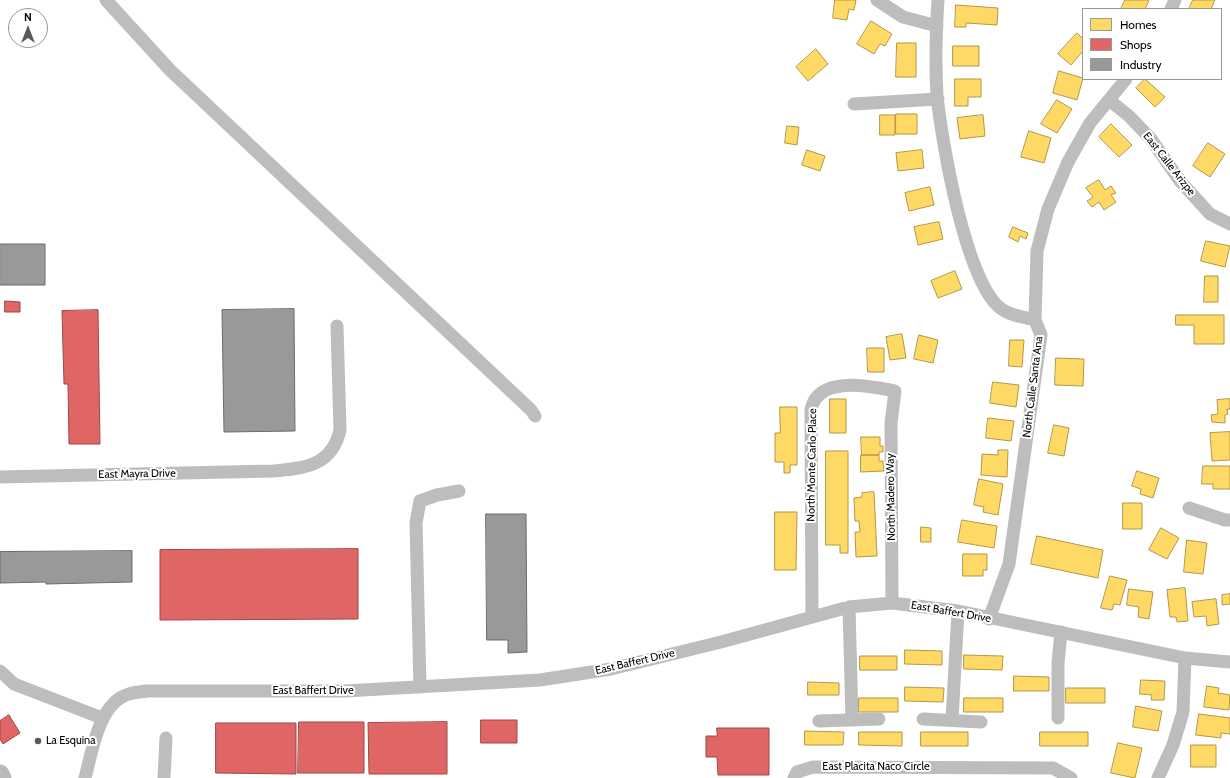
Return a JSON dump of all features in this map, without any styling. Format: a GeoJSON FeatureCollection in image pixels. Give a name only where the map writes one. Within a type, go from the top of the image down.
{"type":"FeatureCollection","features":[{"type":"Feature","properties":{"kind":"street"},"geometry":{"type":"LineString","coordinates":[[106,0],[170,70],[526,404],[535,416]]}},
{"type":"Feature","properties":{"kind":"street"},"geometry":{"type":"LineString","coordinates":[[877,0],[902,17],[937,26]]}},
{"type":"Feature","properties":{"kind":"street"},"geometry":{"type":"LineString","coordinates":[[938,0],[938,99],[945,155],[957,210],[975,265],[990,295],[1002,310],[1035,320]]}},
{"type":"Feature","properties":{"kind":"street","name":"North Calle Santa Ana"},"geometry":{"type":"LineString","coordinates":[[989,619],[1009,564],[1041,335],[1035,320],[1037,251],[1048,209],[1068,162],[1090,123],[1125,80]]}},
{"type":"Feature","properties":{"kind":"street"},"geometry":{"type":"LineString","coordinates":[[854,104],[938,99]]}},
{"type":"Feature","properties":{"kind":"street","name":"East Calle Arizpe"},"geometry":{"type":"LineString","coordinates":[[1109,100],[1129,116],[1151,138],[1180,181],[1210,214],[1230,224]]}},
{"type":"Feature","properties":{"kind":"street","name":"East Mayra Drive"},"geometry":{"type":"LineString","coordinates":[[0,477],[274,471],[297,469],[320,462],[332,450],[337,441],[340,430],[337,326]]}},
{"type":"Feature","properties":{"kind":"street","name":"North Monte Carlo Place"},"geometry":{"type":"LineString","coordinates":[[812,615],[810,419],[813,401],[820,393],[829,388],[842,386],[875,387],[895,391]]}},
{"type":"Feature","properties":{"kind":"street","name":"North Madero Way"},"geometry":{"type":"LineString","coordinates":[[892,603],[891,423],[895,391]]}},
{"type":"Feature","properties":{"kind":"street"},"geometry":{"type":"LineString","coordinates":[[420,687],[416,523],[420,501],[437,495],[459,491]]}},
{"type":"Feature","properties":{"kind":"street"},"geometry":{"type":"LineString","coordinates":[[1189,508],[1225,520],[1230,520]]}},
{"type":"Feature","properties":{"kind":"street","name":"East Baffert Drive"},"geometry":{"type":"LineString","coordinates":[[85,778],[102,718],[114,703],[128,694],[147,691],[345,691],[540,680],[611,669],[721,642],[812,615],[849,606],[892,603],[958,611],[989,619],[1061,632],[1185,658],[1230,662]]}},
{"type":"Feature","properties":{"kind":"street"},"geometry":{"type":"LineString","coordinates":[[849,606],[852,720]]}},
{"type":"Feature","properties":{"kind":"street"},"geometry":{"type":"LineString","coordinates":[[952,720],[958,611]]}},
{"type":"Feature","properties":{"kind":"street"},"geometry":{"type":"LineString","coordinates":[[1058,718],[1058,663],[1061,632]]}},
{"type":"Feature","properties":{"kind":"street"},"geometry":{"type":"LineString","coordinates":[[1158,778],[1173,745],[1183,712],[1185,658]]}},
{"type":"Feature","properties":{"kind":"street"},"geometry":{"type":"LineString","coordinates":[[0,671],[14,684],[102,718]]}},
{"type":"Feature","properties":{"kind":"street"},"geometry":{"type":"LineString","coordinates":[[819,721],[879,719]]}},
{"type":"Feature","properties":{"kind":"street"},"geometry":{"type":"LineString","coordinates":[[924,719],[981,722]]}},
{"type":"Feature","properties":{"kind":"street"},"geometry":{"type":"LineString","coordinates":[[164,778],[166,738]]}},
{"type":"Feature","properties":{"kind":"street","name":"East Placita Naco Circle"},"geometry":{"type":"LineString","coordinates":[[794,778],[797,772],[813,767],[938,773],[1053,768],[1071,778]]}},
{"type":"Feature","properties":{"kind":"building: Homes"},"geometry":{"type":"Polygon","coordinates":[[[835,0],[856,0],[854,10],[849,9],[847,20],[833,18],[835,0]]]}},
{"type":"Feature","properties":{"kind":"building: Homes"},"geometry":{"type":"Polygon","coordinates":[[[1125,0],[1149,1],[1146,8],[1121,8],[1125,0]]]}},
{"type":"Feature","properties":{"kind":"building: Homes"},"geometry":{"type":"Polygon","coordinates":[[[1193,0],[1215,0],[1211,8],[1189,8],[1193,0]]]}},
{"type":"Feature","properties":{"kind":"building: Homes"},"geometry":{"type":"Polygon","coordinates":[[[956,5],[998,8],[997,25],[966,23],[966,27],[955,27],[956,5]]]}},
{"type":"Feature","properties":{"kind":"building: Homes"},"geometry":{"type":"Polygon","coordinates":[[[871,21],[892,34],[885,46],[880,44],[874,54],[857,44],[871,21]]]}},
{"type":"Feature","properties":{"kind":"building: Homes"},"geometry":{"type":"Polygon","coordinates":[[[1077,33],[1082,38],[1082,52],[1071,65],[1058,54],[1077,33]]]}},
{"type":"Feature","properties":{"kind":"building: Homes"},"geometry":{"type":"Polygon","coordinates":[[[897,43],[916,43],[916,77],[896,77],[897,43]]]}},
{"type":"Feature","properties":{"kind":"building: Homes"},"geometry":{"type":"Polygon","coordinates":[[[953,46],[979,46],[979,66],[953,66],[953,46]]]}},
{"type":"Feature","properties":{"kind":"building: Homes"},"geometry":{"type":"Polygon","coordinates":[[[816,49],[828,64],[808,81],[796,67],[816,49]]]}},
{"type":"Feature","properties":{"kind":"building: Homes"},"geometry":{"type":"Polygon","coordinates":[[[1059,71],[1082,78],[1077,100],[1053,93],[1059,71]]]}},
{"type":"Feature","properties":{"kind":"building: Homes"},"geometry":{"type":"Polygon","coordinates":[[[955,79],[981,79],[981,97],[968,97],[968,106],[955,106],[955,79]]]}},
{"type":"Feature","properties":{"kind":"building: Homes"},"geometry":{"type":"Polygon","coordinates":[[[1144,80],[1146,80],[1165,97],[1155,107],[1136,88],[1144,80]]]}},
{"type":"Feature","properties":{"kind":"building: Homes"},"geometry":{"type":"Polygon","coordinates":[[[1057,100],[1072,109],[1057,133],[1041,124],[1057,100]]]}},
{"type":"Feature","properties":{"kind":"building: Homes"},"geometry":{"type":"Polygon","coordinates":[[[896,114],[917,114],[917,134],[896,134],[896,114]]]}},
{"type":"Feature","properties":{"kind":"building: Homes"},"geometry":{"type":"Polygon","coordinates":[[[880,115],[895,115],[895,135],[880,135],[880,115]]]}},
{"type":"Feature","properties":{"kind":"building: Homes"},"geometry":{"type":"Polygon","coordinates":[[[983,115],[985,136],[960,139],[957,118],[983,115]]]}},
{"type":"Feature","properties":{"kind":"building: Homes"},"geometry":{"type":"Polygon","coordinates":[[[1111,124],[1132,145],[1119,157],[1099,137],[1111,124]]]}},
{"type":"Feature","properties":{"kind":"building: Homes"},"geometry":{"type":"Polygon","coordinates":[[[787,126],[799,127],[797,145],[785,143],[787,126]]]}},
{"type":"Feature","properties":{"kind":"building: Homes"},"geometry":{"type":"Polygon","coordinates":[[[1029,131],[1051,138],[1044,163],[1021,157],[1029,131]]]}},
{"type":"Feature","properties":{"kind":"building: Homes"},"geometry":{"type":"Polygon","coordinates":[[[1208,143],[1225,154],[1210,177],[1193,166],[1208,143]]]}},
{"type":"Feature","properties":{"kind":"building: Homes"},"geometry":{"type":"Polygon","coordinates":[[[807,150],[825,156],[820,171],[802,165],[807,150]]]}},
{"type":"Feature","properties":{"kind":"building: Homes"},"geometry":{"type":"Polygon","coordinates":[[[922,150],[924,168],[898,171],[896,153],[922,150]]]}},
{"type":"Feature","properties":{"kind":"building: Homes"},"geometry":{"type":"Polygon","coordinates":[[[1099,180],[1105,190],[1111,186],[1116,193],[1111,195],[1116,202],[1104,210],[1099,202],[1092,207],[1087,201],[1093,197],[1086,188],[1099,180]]]}},
{"type":"Feature","properties":{"kind":"building: Homes"},"geometry":{"type":"Polygon","coordinates":[[[930,187],[934,205],[909,211],[905,193],[930,187]]]}},
{"type":"Feature","properties":{"kind":"building: Homes"},"geometry":{"type":"Polygon","coordinates":[[[939,222],[943,239],[918,245],[914,227],[939,222]]]}},
{"type":"Feature","properties":{"kind":"building: Homes"},"geometry":{"type":"Polygon","coordinates":[[[1013,227],[1028,233],[1026,239],[1020,236],[1018,242],[1009,237],[1013,227]]]}},
{"type":"Feature","properties":{"kind":"building: Homes"},"geometry":{"type":"Polygon","coordinates":[[[1206,241],[1230,246],[1225,267],[1201,261],[1206,241]]]}},
{"type":"Feature","properties":{"kind":"building: Homes"},"geometry":{"type":"Polygon","coordinates":[[[955,271],[962,289],[938,298],[931,281],[955,271]]]}},
{"type":"Feature","properties":{"kind":"building: Homes"},"geometry":{"type":"Polygon","coordinates":[[[1205,276],[1218,276],[1218,302],[1204,302],[1205,276]]]}},
{"type":"Feature","properties":{"kind":"building: Homes"},"geometry":{"type":"Polygon","coordinates":[[[1176,315],[1224,315],[1224,344],[1194,344],[1194,325],[1176,325],[1176,315]]]}},
{"type":"Feature","properties":{"kind":"building: Homes"},"geometry":{"type":"Polygon","coordinates":[[[902,334],[906,358],[890,360],[886,337],[902,334]]]}},
{"type":"Feature","properties":{"kind":"building: Homes"},"geometry":{"type":"Polygon","coordinates":[[[919,335],[938,340],[933,363],[914,359],[919,335]]]}},
{"type":"Feature","properties":{"kind":"building: Homes"},"geometry":{"type":"Polygon","coordinates":[[[1010,340],[1024,340],[1022,367],[1009,366],[1010,340]]]}},
{"type":"Feature","properties":{"kind":"building: Homes"},"geometry":{"type":"Polygon","coordinates":[[[867,348],[884,348],[884,372],[868,372],[867,348]]]}},
{"type":"Feature","properties":{"kind":"building: Homes"},"geometry":{"type":"Polygon","coordinates":[[[1056,358],[1084,359],[1083,386],[1055,385],[1056,358]]]}},
{"type":"Feature","properties":{"kind":"building: Homes"},"geometry":{"type":"Polygon","coordinates":[[[993,382],[1019,385],[1016,407],[990,403],[993,382]]]}},
{"type":"Feature","properties":{"kind":"building: Homes"},"geometry":{"type":"Polygon","coordinates":[[[830,399],[846,399],[846,433],[830,433],[830,399]]]}},
{"type":"Feature","properties":{"kind":"building: Homes"},"geometry":{"type":"Polygon","coordinates":[[[1230,399],[1230,409],[1227,409],[1228,414],[1225,415],[1225,423],[1212,422],[1211,415],[1218,414],[1217,400],[1230,399]]]}},
{"type":"Feature","properties":{"kind":"building: Homes"},"geometry":{"type":"Polygon","coordinates":[[[780,407],[797,407],[797,465],[790,465],[790,473],[784,473],[784,462],[775,462],[775,433],[780,433],[780,407]]]}},
{"type":"Feature","properties":{"kind":"building: Homes"},"geometry":{"type":"Polygon","coordinates":[[[988,418],[1014,421],[1011,441],[986,438],[988,418]]]}},
{"type":"Feature","properties":{"kind":"building: Homes"},"geometry":{"type":"Polygon","coordinates":[[[1054,425],[1069,428],[1064,456],[1048,453],[1054,425]]]}},
{"type":"Feature","properties":{"kind":"building: Homes"},"geometry":{"type":"Polygon","coordinates":[[[1230,432],[1230,460],[1212,461],[1210,433],[1230,432]]]}},
{"type":"Feature","properties":{"kind":"building: Homes"},"geometry":{"type":"Polygon","coordinates":[[[861,437],[880,437],[880,446],[883,446],[883,452],[879,452],[879,455],[862,455],[861,437]]]}},
{"type":"Feature","properties":{"kind":"building: Homes"},"geometry":{"type":"Polygon","coordinates":[[[998,450],[1008,450],[1007,477],[981,475],[982,454],[998,455],[998,450]]]}},
{"type":"Feature","properties":{"kind":"building: Homes"},"geometry":{"type":"Polygon","coordinates":[[[826,451],[848,451],[848,553],[840,553],[840,545],[826,545],[826,451]]]}},
{"type":"Feature","properties":{"kind":"building: Homes"},"geometry":{"type":"Polygon","coordinates":[[[861,455],[879,455],[879,461],[883,461],[884,471],[861,472],[861,455]]]}},
{"type":"Feature","properties":{"kind":"building: Homes"},"geometry":{"type":"Polygon","coordinates":[[[1203,466],[1230,466],[1230,489],[1213,489],[1213,484],[1202,484],[1203,466]]]}},
{"type":"Feature","properties":{"kind":"building: Homes"},"geometry":{"type":"Polygon","coordinates":[[[1137,471],[1159,478],[1153,498],[1140,494],[1141,489],[1132,486],[1137,471]]]}},
{"type":"Feature","properties":{"kind":"building: Homes"},"geometry":{"type":"Polygon","coordinates":[[[979,479],[1003,484],[998,515],[983,512],[984,507],[974,505],[979,479]]]}},
{"type":"Feature","properties":{"kind":"building: Homes"},"geometry":{"type":"Polygon","coordinates":[[[874,492],[877,556],[856,557],[855,532],[860,532],[859,521],[855,521],[854,498],[862,497],[862,493],[874,492]]]}},
{"type":"Feature","properties":{"kind":"building: Homes"},"geometry":{"type":"Polygon","coordinates":[[[1123,503],[1142,503],[1142,529],[1123,529],[1123,503]]]}},
{"type":"Feature","properties":{"kind":"building: Homes"},"geometry":{"type":"Polygon","coordinates":[[[775,512],[797,512],[796,570],[775,570],[775,512]]]}},
{"type":"Feature","properties":{"kind":"building: Homes"},"geometry":{"type":"Polygon","coordinates":[[[962,520],[997,526],[994,548],[958,542],[962,520]]]}},
{"type":"Feature","properties":{"kind":"building: Homes"},"geometry":{"type":"Polygon","coordinates":[[[921,527],[931,528],[931,542],[921,542],[921,527]]]}},
{"type":"Feature","properties":{"kind":"building: Homes"},"geometry":{"type":"Polygon","coordinates":[[[1161,528],[1179,538],[1167,559],[1149,550],[1161,528]]]}},
{"type":"Feature","properties":{"kind":"building: Homes"},"geometry":{"type":"Polygon","coordinates":[[[1037,536],[1103,550],[1098,578],[1031,564],[1037,536]]]}},
{"type":"Feature","properties":{"kind":"building: Homes"},"geometry":{"type":"Polygon","coordinates":[[[1187,540],[1207,543],[1203,574],[1184,572],[1187,540]]]}},
{"type":"Feature","properties":{"kind":"building: Homes"},"geometry":{"type":"Polygon","coordinates":[[[963,554],[987,554],[987,570],[983,570],[983,576],[963,576],[963,554]]]}},
{"type":"Feature","properties":{"kind":"building: Homes"},"geometry":{"type":"Polygon","coordinates":[[[1110,576],[1127,580],[1120,605],[1114,604],[1112,610],[1101,608],[1110,576]]]}},
{"type":"Feature","properties":{"kind":"building: Homes"},"geometry":{"type":"Polygon","coordinates":[[[1185,588],[1188,621],[1177,622],[1176,617],[1170,617],[1167,590],[1185,588]]]}},
{"type":"Feature","properties":{"kind":"building: Homes"},"geometry":{"type":"Polygon","coordinates":[[[1129,589],[1153,592],[1149,619],[1138,617],[1139,607],[1127,605],[1129,589]]]}},
{"type":"Feature","properties":{"kind":"building: Homes"},"geometry":{"type":"Polygon","coordinates":[[[1230,594],[1230,604],[1222,605],[1222,595],[1230,594]]]}},
{"type":"Feature","properties":{"kind":"building: Homes"},"geometry":{"type":"Polygon","coordinates":[[[1216,599],[1219,624],[1207,626],[1206,616],[1194,617],[1192,602],[1216,599]]]}},
{"type":"Feature","properties":{"kind":"building: Homes"},"geometry":{"type":"Polygon","coordinates":[[[905,650],[942,651],[942,665],[905,664],[905,650]]]}},
{"type":"Feature","properties":{"kind":"building: Homes"},"geometry":{"type":"Polygon","coordinates":[[[964,655],[1003,656],[1002,670],[964,669],[964,655]]]}},
{"type":"Feature","properties":{"kind":"building: Homes"},"geometry":{"type":"Polygon","coordinates":[[[860,656],[897,656],[897,670],[860,670],[860,656]]]}},
{"type":"Feature","properties":{"kind":"building: Homes"},"geometry":{"type":"Polygon","coordinates":[[[1014,676],[1049,677],[1049,691],[1014,691],[1014,676]]]}},
{"type":"Feature","properties":{"kind":"building: Homes"},"geometry":{"type":"Polygon","coordinates":[[[1141,680],[1165,681],[1164,700],[1151,700],[1152,695],[1140,694],[1141,680]]]}},
{"type":"Feature","properties":{"kind":"building: Homes"},"geometry":{"type":"Polygon","coordinates":[[[808,682],[839,683],[839,695],[808,695],[808,682]]]}},
{"type":"Feature","properties":{"kind":"building: Homes"},"geometry":{"type":"Polygon","coordinates":[[[1207,686],[1219,688],[1218,693],[1230,695],[1229,710],[1204,707],[1207,686]]]}},
{"type":"Feature","properties":{"kind":"building: Homes"},"geometry":{"type":"Polygon","coordinates":[[[905,687],[944,688],[943,702],[905,701],[905,687]]]}},
{"type":"Feature","properties":{"kind":"building: Homes"},"geometry":{"type":"Polygon","coordinates":[[[1066,688],[1105,688],[1105,703],[1066,703],[1066,688]]]}},
{"type":"Feature","properties":{"kind":"building: Homes"},"geometry":{"type":"Polygon","coordinates":[[[859,698],[898,698],[898,712],[859,712],[859,698]]]}},
{"type":"Feature","properties":{"kind":"building: Homes"},"geometry":{"type":"Polygon","coordinates":[[[964,698],[1003,698],[1003,712],[964,712],[964,698]]]}},
{"type":"Feature","properties":{"kind":"building: Homes"},"geometry":{"type":"Polygon","coordinates":[[[1136,706],[1162,711],[1158,731],[1133,727],[1136,706]]]}},
{"type":"Feature","properties":{"kind":"building: Homes"},"geometry":{"type":"Polygon","coordinates":[[[1199,714],[1230,718],[1230,734],[1221,733],[1221,738],[1196,735],[1199,714]]]}},
{"type":"Feature","properties":{"kind":"building: Homes"},"geometry":{"type":"Polygon","coordinates":[[[805,731],[844,732],[843,745],[805,745],[805,731]]]}},
{"type":"Feature","properties":{"kind":"building: Homes"},"geometry":{"type":"Polygon","coordinates":[[[859,732],[902,732],[902,746],[859,745],[859,732]]]}},
{"type":"Feature","properties":{"kind":"building: Homes"},"geometry":{"type":"Polygon","coordinates":[[[921,732],[968,732],[968,746],[921,746],[921,732]]]}},
{"type":"Feature","properties":{"kind":"building: Homes"},"geometry":{"type":"Polygon","coordinates":[[[1040,732],[1088,732],[1088,746],[1040,746],[1040,732]]]}},
{"type":"Feature","properties":{"kind":"building: Homes"},"geometry":{"type":"Polygon","coordinates":[[[1118,743],[1142,748],[1135,778],[1111,773],[1118,743]]]}},
{"type":"Feature","properties":{"kind":"building: Homes"},"geometry":{"type":"Polygon","coordinates":[[[1191,745],[1216,745],[1216,767],[1191,767],[1191,745]]]}},
{"type":"Feature","properties":{"kind":"building: Shops"},"geometry":{"type":"Polygon","coordinates":[[[5,301],[20,302],[20,312],[5,312],[5,301]]]}},
{"type":"Feature","properties":{"kind":"building: Shops"},"geometry":{"type":"Polygon","coordinates":[[[98,310],[100,444],[69,444],[68,384],[64,384],[62,311],[98,310]]]}},
{"type":"Feature","properties":{"kind":"building: Shops"},"geometry":{"type":"Polygon","coordinates":[[[358,549],[358,619],[160,620],[160,550],[358,549]]]}},
{"type":"Feature","properties":{"kind":"building: Shops"},"geometry":{"type":"Polygon","coordinates":[[[9,715],[20,733],[3,744],[0,739],[0,721],[9,715]]]}},
{"type":"Feature","properties":{"kind":"building: Shops"},"geometry":{"type":"Polygon","coordinates":[[[481,720],[517,720],[517,743],[481,743],[481,720]]]}},
{"type":"Feature","properties":{"kind":"building: Shops"},"geometry":{"type":"Polygon","coordinates":[[[299,722],[364,722],[364,773],[298,773],[299,722]]]}},
{"type":"Feature","properties":{"kind":"building: Shops"},"geometry":{"type":"Polygon","coordinates":[[[447,722],[447,774],[369,774],[368,723],[447,722]]]}},
{"type":"Feature","properties":{"kind":"building: Shops"},"geometry":{"type":"Polygon","coordinates":[[[216,723],[296,723],[296,774],[216,773],[216,723]]]}},
{"type":"Feature","properties":{"kind":"building: Shops"},"geometry":{"type":"Polygon","coordinates":[[[717,728],[769,728],[769,775],[718,775],[717,757],[706,757],[706,736],[717,736],[717,728]]]}},
{"type":"Feature","properties":{"kind":"building: Industry"},"geometry":{"type":"Polygon","coordinates":[[[0,244],[45,244],[45,285],[0,285],[0,244]]]}},
{"type":"Feature","properties":{"kind":"building: Industry"},"geometry":{"type":"Polygon","coordinates":[[[294,309],[295,431],[224,432],[222,310],[294,309]]]}},
{"type":"Feature","properties":{"kind":"building: Industry"},"geometry":{"type":"Polygon","coordinates":[[[486,514],[526,514],[527,652],[508,653],[508,640],[487,640],[486,514]]]}},
{"type":"Feature","properties":{"kind":"building: Industry"},"geometry":{"type":"Polygon","coordinates":[[[132,551],[132,582],[46,584],[46,582],[0,583],[0,552],[132,551]]]}},
{"type":"Feature","properties":{"kind":"waterway"},"geometry":{"type":"LineString","coordinates":[[0,774],[2,778]]}},
{"type":"Feature","properties":{"kind":"place","name":"La Esquina"},"geometry":{"type":"Point","coordinates":[38,741]}}]}
